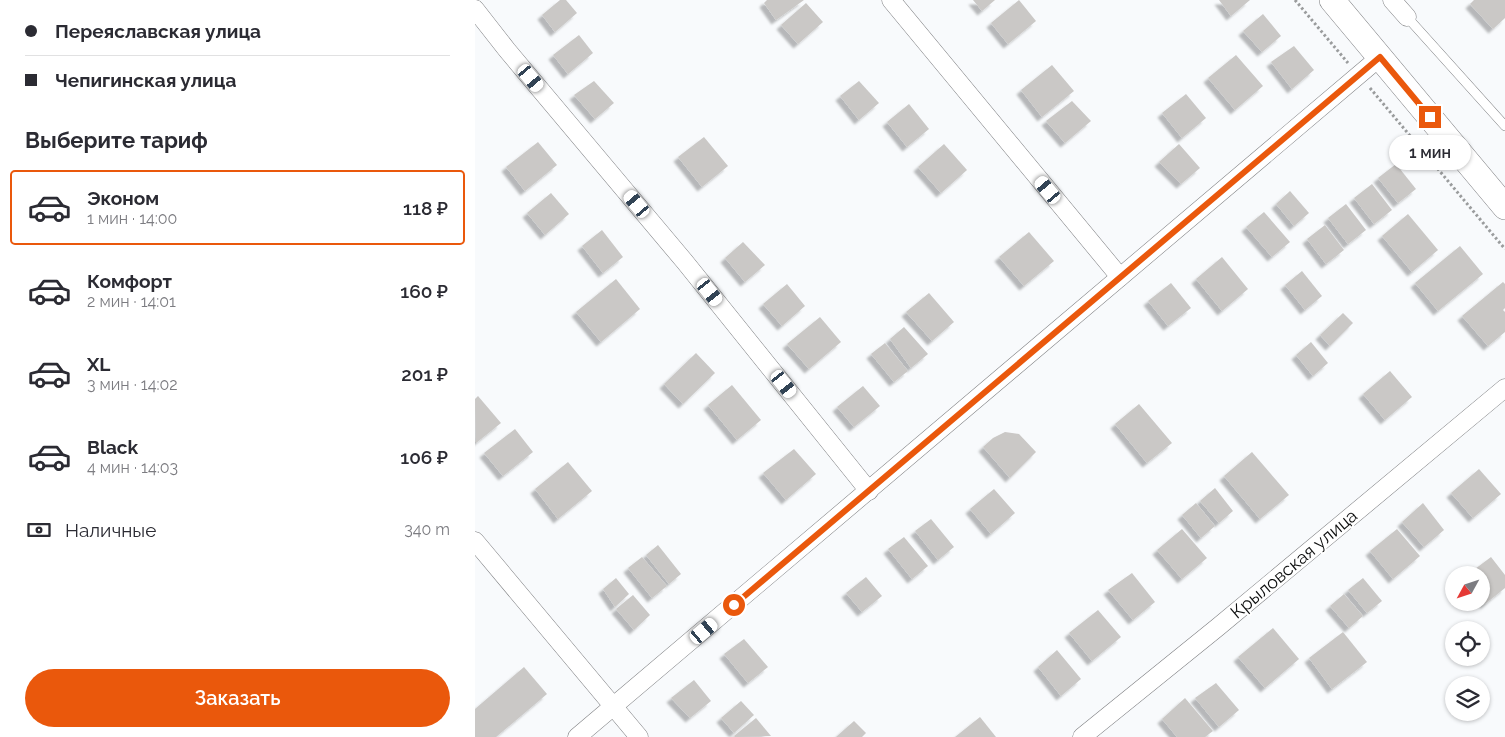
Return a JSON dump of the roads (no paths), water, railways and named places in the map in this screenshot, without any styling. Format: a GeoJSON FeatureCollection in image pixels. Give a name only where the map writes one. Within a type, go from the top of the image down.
{"type":"FeatureCollection","features":[{"type":"Feature","properties":{"kind":"street"},"geometry":{"type":"LineString","coordinates":[[891,0],[1120,277]]}},
{"type":"Feature","properties":{"kind":"street"},"geometry":{"type":"LineString","coordinates":[[1332,0],[1505,207]]}},
{"type":"Feature","properties":{"kind":"street"},"geometry":{"type":"LineString","coordinates":[[1392,0],[1407,17]]}},
{"type":"Feature","properties":{"kind":"street"},"geometry":{"type":"LineString","coordinates":[[475,9],[685,262],[869,491]]}},
{"type":"Feature","properties":{"kind":"street"},"geometry":{"type":"LineString","coordinates":[[577,737],[1380,57]]}},
{"type":"Feature","properties":{"kind":"street","name":"Крыловская улица"},"geometry":{"type":"LineString","coordinates":[[1082,737],[1218,627],[1505,388]]}},
{"type":"Feature","properties":{"kind":"street"},"geometry":{"type":"LineString","coordinates":[[475,542],[639,737]]}},
{"type":"Feature","properties":{"kind":"lane"},"geometry":{"type":"LineString","coordinates":[[1407,17],[1505,126]]}}]}
